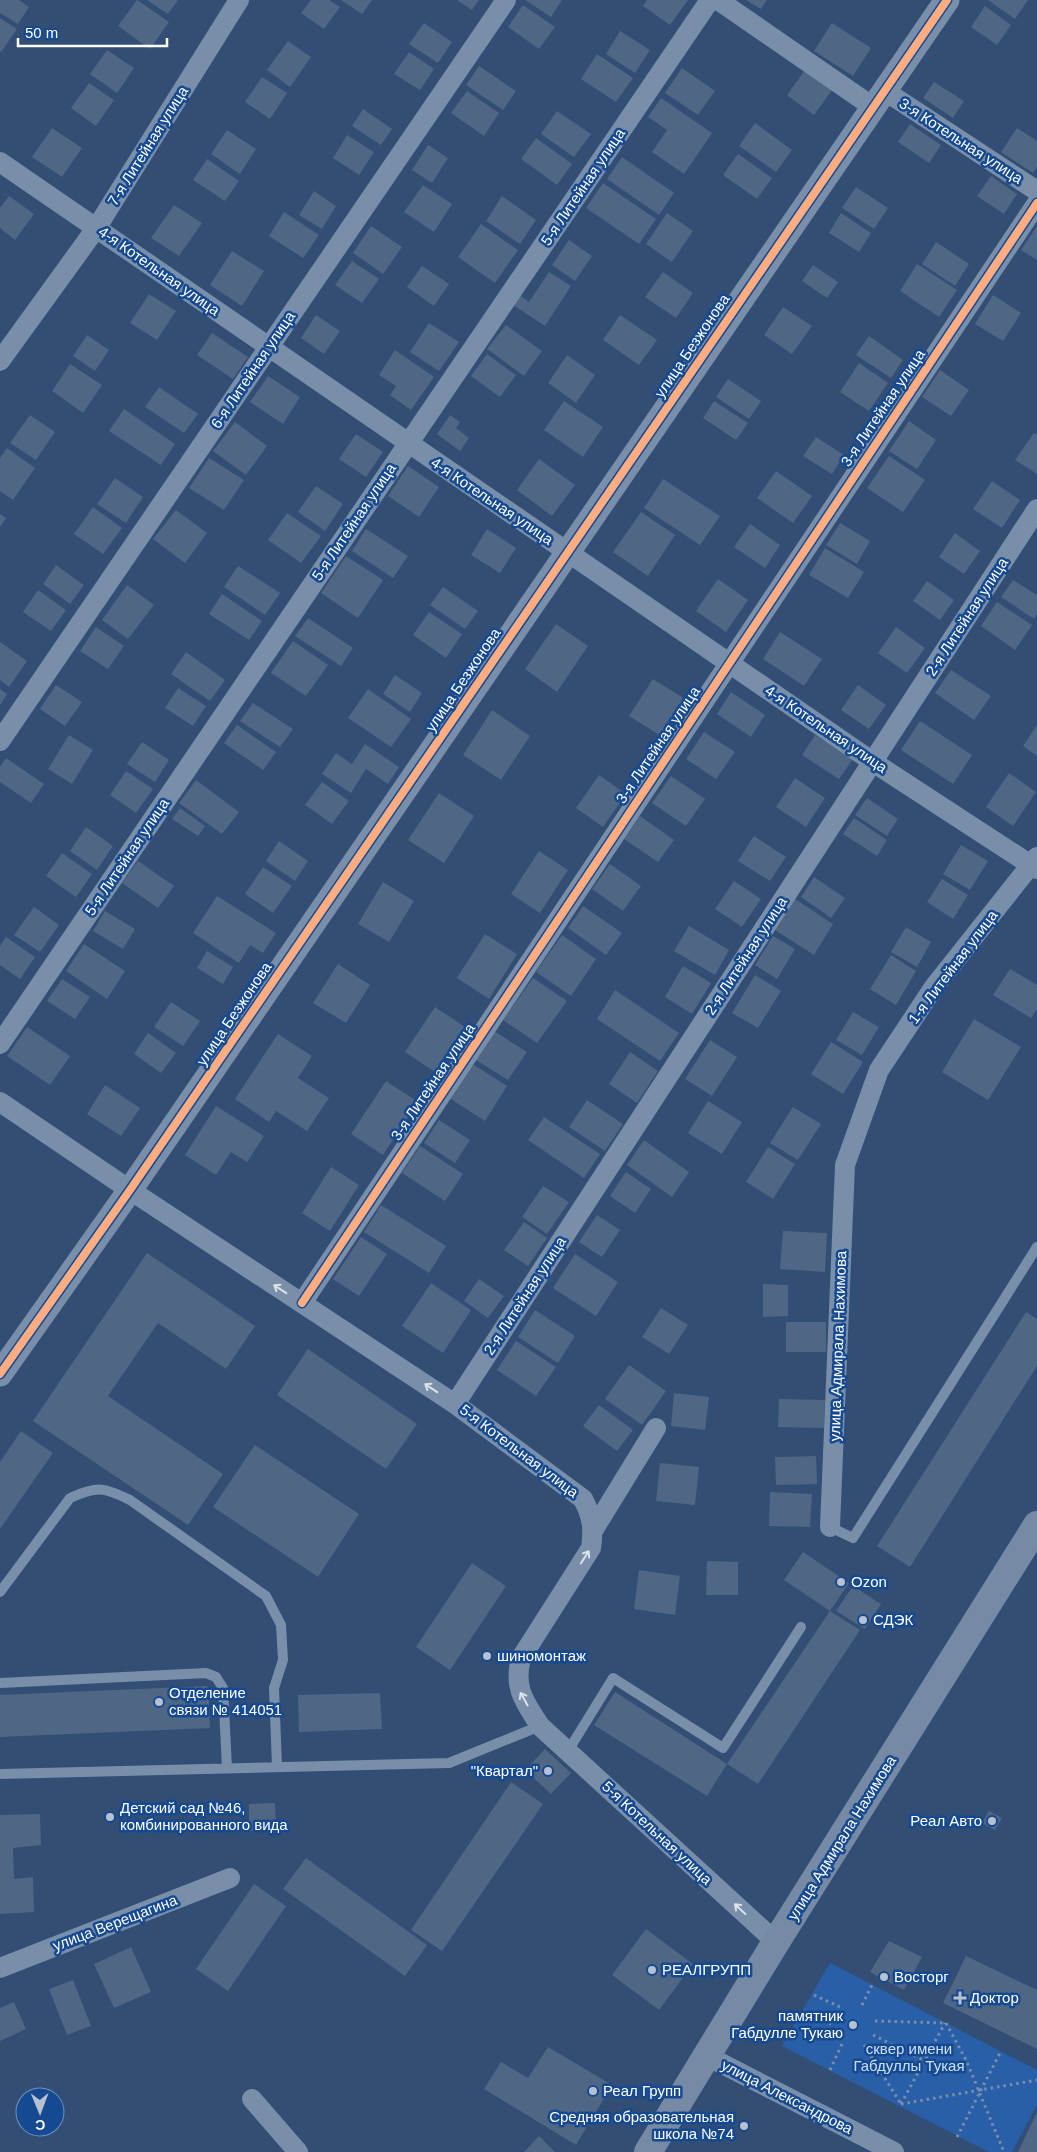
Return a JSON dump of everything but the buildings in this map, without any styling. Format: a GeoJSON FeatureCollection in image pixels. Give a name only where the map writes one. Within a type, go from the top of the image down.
{"type":"FeatureCollection","features":[{"type":"Feature","properties":{"kind":"main road","name":"улица Адмирала Нахимова"},"geometry":{"type":"LineString","coordinates":[[648,2152],[776,1942],[1037,1525]]}},
{"type":"Feature","properties":{"kind":"street","name":"7-я Литейная улица"},"geometry":{"type":"LineString","coordinates":[[0,361],[97,228],[240,0]]}},
{"type":"Feature","properties":{"kind":"street","name":"6-я Литейная улица"},"geometry":{"type":"LineString","coordinates":[[0,741],[506,0]]}},
{"type":"Feature","properties":{"kind":"street","name":"5-я Литейная улица"},"geometry":{"type":"LineString","coordinates":[[0,1044],[710,0]]}},
{"type":"Feature","properties":{"kind":"street","name":"3-я Котельная улица"},"geometry":{"type":"LineString","coordinates":[[718,0],[879,99],[1037,191]]}},
{"type":"Feature","properties":{"kind":"street","name":"улица Безжонова"},"geometry":{"type":"LineString","coordinates":[[0,1374],[130,1190],[947,0]]}},
{"type":"Feature","properties":{"kind":"street","name":"4-я Котельная улица"},"geometry":{"type":"LineString","coordinates":[[0,162],[873,762],[1035,864]]}},
{"type":"Feature","properties":{"kind":"street","name":"3-я Литейная улица"},"geometry":{"type":"LineString","coordinates":[[302,1303],[1037,202]]}},
{"type":"Feature","properties":{"kind":"street","name":"2-я Литейная улица"},"geometry":{"type":"LineString","coordinates":[[455,1404],[1037,509]]}},
{"type":"Feature","properties":{"kind":"street","name":"1-я Литейная улица"},"geometry":{"type":"LineString","coordinates":[[845,1165],[879,1070],[934,987],[1035,864]]}},
{"type":"Feature","properties":{"kind":"street","name":"5-я Котельная улица"},"geometry":{"type":"LineString","coordinates":[[0,1102],[455,1404],[583,1499],[590,1513],[594,1529],[591,1548],[521,1658],[518,1686],[521,1696],[540,1726],[776,1942]]}},
{"type":"Feature","properties":{"kind":"street","name":"улица Адмирала Нахимова"},"geometry":{"type":"LineString","coordinates":[[830,1527],[845,1165]]}},
{"type":"Feature","properties":{"kind":"street"},"geometry":{"type":"LineString","coordinates":[[594,1529],[656,1428]]}},
{"type":"Feature","properties":{"kind":"street","name":"улица Верещагина"},"geometry":{"type":"LineString","coordinates":[[0,1968],[230,1878]]}},
{"type":"Feature","properties":{"kind":"street","name":"улица Александрова"},"geometry":{"type":"LineString","coordinates":[[707,2056],[894,2152]]}},
{"type":"Feature","properties":{"kind":"street"},"geometry":{"type":"LineString","coordinates":[[252,2099],[298,2152]]}},
{"type":"Feature","properties":{"kind":"lane"},"geometry":{"type":"LineString","coordinates":[[830,1527],[853,1538],[1037,1247]]}},
{"type":"Feature","properties":{"kind":"lane"},"geometry":{"type":"LineString","coordinates":[[0,1592],[70,1498],[86,1491],[107,1489],[130,1500],[266,1596],[281,1625],[283,1660],[274,1688],[277,1767]]}},
{"type":"Feature","properties":{"kind":"lane"},"geometry":{"type":"LineString","coordinates":[[568,1751],[613,1678],[723,1748],[801,1627]]}},
{"type":"Feature","properties":{"kind":"lane"},"geometry":{"type":"LineString","coordinates":[[0,1683],[206,1673],[216,1677],[223,1688],[227,1768]]}},
{"type":"Feature","properties":{"kind":"lane"},"geometry":{"type":"LineString","coordinates":[[0,1774],[449,1763],[540,1726]]}},
{"type":"Feature","properties":{"kind":"path"},"geometry":{"type":"LineString","coordinates":[[862,2005],[872,1985]]}},
{"type":"Feature","properties":{"kind":"path"},"geometry":{"type":"LineString","coordinates":[[814,1995],[840,2007]]}},
{"type":"Feature","properties":{"kind":"path"},"geometry":{"type":"LineString","coordinates":[[805,2014],[831,2024]]}},
{"type":"Feature","properties":{"kind":"path"},"geometry":{"type":"LineString","coordinates":[[875,2021],[946,2023]]}},
{"type":"Feature","properties":{"kind":"path"},"geometry":{"type":"LineString","coordinates":[[901,2104],[946,2023]]}},
{"type":"Feature","properties":{"kind":"path"},"geometry":{"type":"LineString","coordinates":[[946,2023],[980,2091],[1004,2152]]}},
{"type":"Feature","properties":{"kind":"path"},"geometry":{"type":"LineString","coordinates":[[873,2034],[950,2073]]}},
{"type":"Feature","properties":{"kind":"path"},"geometry":{"type":"LineString","coordinates":[[830,2070],[842,2044]]}},
{"type":"Feature","properties":{"kind":"path"},"geometry":{"type":"LineString","coordinates":[[864,2045],[901,2104]]}},
{"type":"Feature","properties":{"kind":"path"},"geometry":{"type":"LineString","coordinates":[[957,2137],[1001,2051]]}},
{"type":"Feature","properties":{"kind":"path"},"geometry":{"type":"LineString","coordinates":[[901,2104],[1037,2080]]}},
{"type":"Feature","properties":{"kind":"green space","name":"сквер имени Габдуллы Тукая"},"geometry":{"type":"Polygon","coordinates":[[[830,1963],[1037,2070],[1037,2105],[1012,2152],[989,2152],[782,2046],[830,1963]]]}},
{"type":"Feature","properties":{"kind":"cycle path"},"geometry":{"type":"LineString","coordinates":[[0,1374],[130,1190],[947,0]]}},
{"type":"Feature","properties":{"kind":"cycle path"},"geometry":{"type":"LineString","coordinates":[[302,1303],[1037,203]]}},
{"type":"Feature","properties":{"kind":"place","name":"Ozon"},"geometry":{"type":"Point","coordinates":[841,1582]}},
{"type":"Feature","properties":{"kind":"place","name":"СДЭК"},"geometry":{"type":"Point","coordinates":[863,1620]}},
{"type":"Feature","properties":{"kind":"place","name":"шиномонтаж"},"geometry":{"type":"Point","coordinates":[487,1656]}},
{"type":"Feature","properties":{"kind":"place","name":"Отделение связи № 414051"},"geometry":{"type":"Point","coordinates":[159,1702]}},
{"type":"Feature","properties":{"kind":"place","name":"\"Квартал\""},"geometry":{"type":"Point","coordinates":[548,1771]}},
{"type":"Feature","properties":{"kind":"place","name":"Детский сад №46, комбинированного вида"},"geometry":{"type":"Point","coordinates":[110,1817]}},
{"type":"Feature","properties":{"kind":"place","name":"Реал Авто"},"geometry":{"type":"Point","coordinates":[992,1821]}},
{"type":"Feature","properties":{"kind":"place","name":"РЕАЛГРУПП"},"geometry":{"type":"Point","coordinates":[652,1970]}},
{"type":"Feature","properties":{"kind":"place","name":"Восторг"},"geometry":{"type":"Point","coordinates":[884,1977]}},
{"type":"Feature","properties":{"kind":"place","name":"Доктор"},"geometry":{"type":"Point","coordinates":[960,1998]}},
{"type":"Feature","properties":{"kind":"place","name":"памятник Габдулле Тукаю"},"geometry":{"type":"Point","coordinates":[853,2025]}},
{"type":"Feature","properties":{"kind":"place","name":"Реал Групп"},"geometry":{"type":"Point","coordinates":[593,2091]}},
{"type":"Feature","properties":{"kind":"place","name":"Средняя образовательная школа №74"},"geometry":{"type":"Point","coordinates":[744,2126]}}]}
